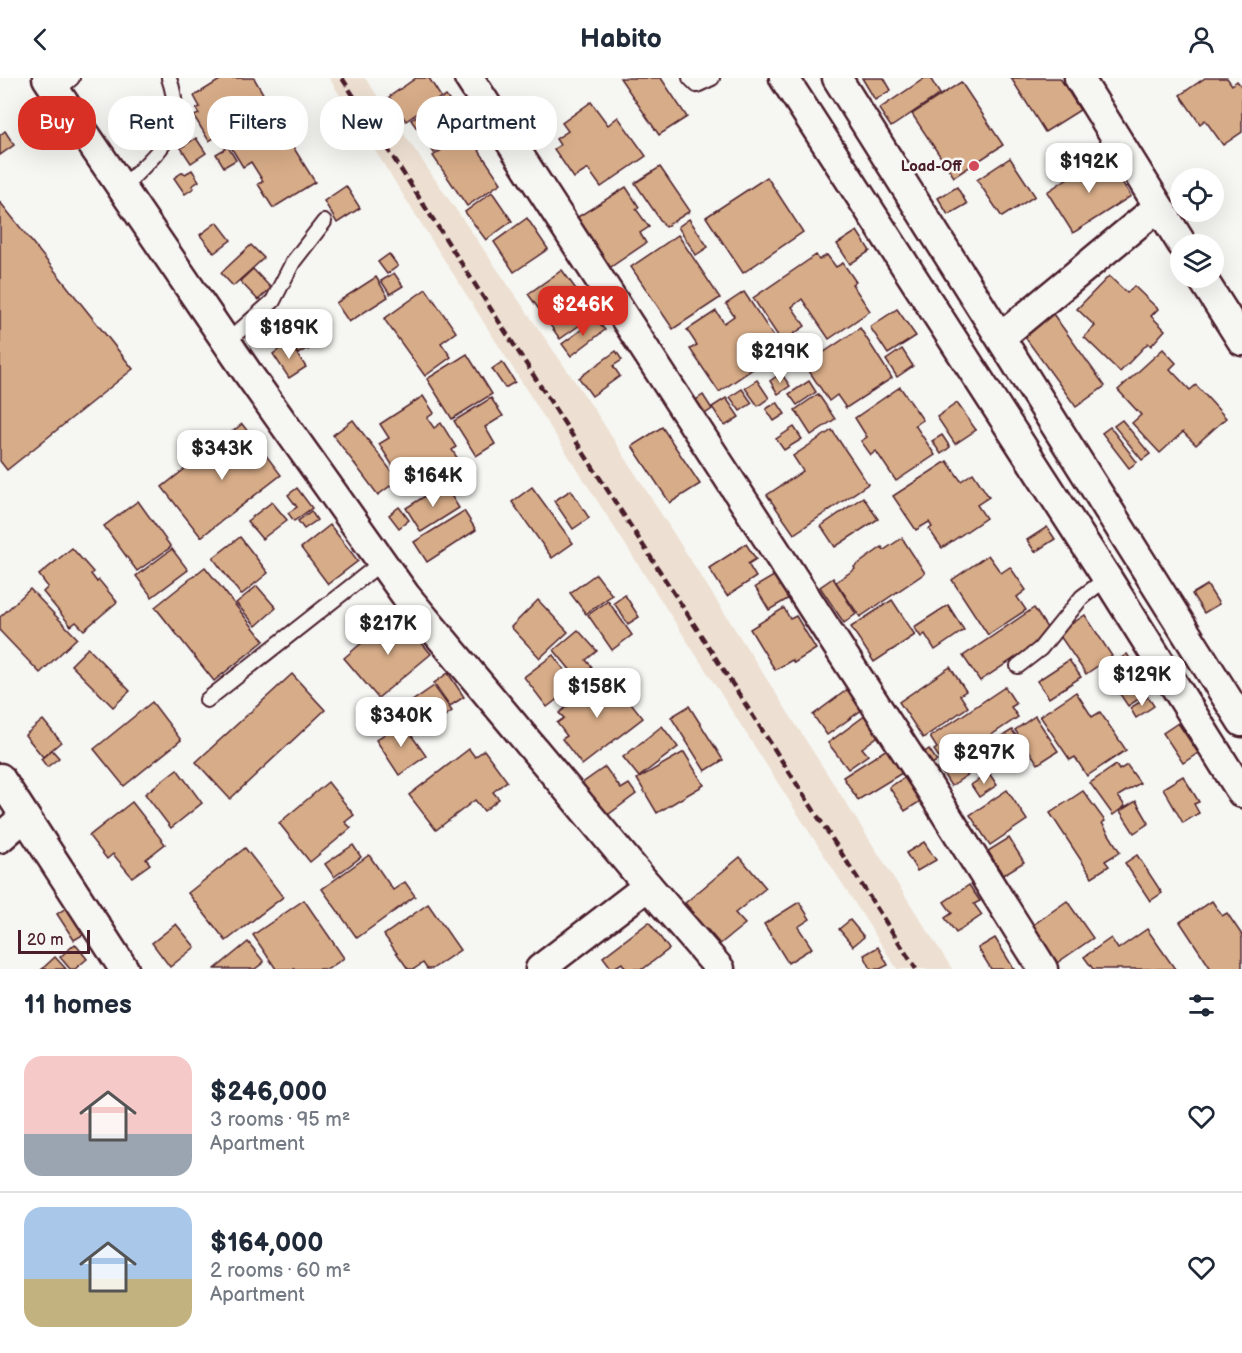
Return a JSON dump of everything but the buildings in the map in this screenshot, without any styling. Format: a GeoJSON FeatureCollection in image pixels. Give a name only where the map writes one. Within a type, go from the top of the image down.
{"type":"FeatureCollection","features":[{"type":"Feature","properties":{"kind":"street"},"geometry":{"type":"LineString","coordinates":[[469,78],[923,777],[1043,969]]}},
{"type":"Feature","properties":{"kind":"street"},"geometry":{"type":"LineString","coordinates":[[784,78],[1107,578],[1242,793]]}},
{"type":"Feature","properties":{"kind":"street"},"geometry":{"type":"LineString","coordinates":[[837,78],[1242,722]]}},
{"type":"Feature","properties":{"kind":"street"},"geometry":{"type":"LineString","coordinates":[[1079,78],[1176,234]]}},
{"type":"Feature","properties":{"kind":"street"},"geometry":{"type":"LineString","coordinates":[[58,82],[123,188],[227,342],[406,596],[720,969]]}},
{"type":"Feature","properties":{"kind":"street"},"geometry":{"type":"LineString","coordinates":[[1001,337],[1158,207]]}},
{"type":"Feature","properties":{"kind":"street"},"geometry":{"type":"LineString","coordinates":[[1208,288],[1242,341]]}},
{"type":"Feature","properties":{"kind":"street"},"geometry":{"type":"LineString","coordinates":[[0,778],[124,969]]}},
{"type":"Feature","properties":{"kind":"street"},"geometry":{"type":"LineString","coordinates":[[0,838],[24,817]]}},
{"type":"Feature","properties":{"kind":"street"},"geometry":{"type":"LineString","coordinates":[[543,968],[648,886]]}},
{"type":"Feature","properties":{"kind":"lane"},"geometry":{"type":"LineString","coordinates":[[123,188],[168,140],[176,111],[176,96],[169,78]]}},
{"type":"Feature","properties":{"kind":"lane"},"geometry":{"type":"LineString","coordinates":[[690,78],[698,85],[711,78]]}},
{"type":"Feature","properties":{"kind":"lane"},"geometry":{"type":"LineString","coordinates":[[227,342],[273,301],[293,262],[324,222]]}},
{"type":"Feature","properties":{"kind":"lane"},"geometry":{"type":"LineString","coordinates":[[207,700],[382,562]]}},
{"type":"Feature","properties":{"kind":"lane"},"geometry":{"type":"LineString","coordinates":[[1018,666],[1040,649],[1082,597],[1107,578]]}},
{"type":"Feature","properties":{"kind":"shaded area"},"geometry":{"type":"Polygon","coordinates":[[[329,78],[365,78],[377,96],[340,96],[329,78]]]}},
{"type":"Feature","properties":{"kind":"shaded area"},"geometry":{"type":"Polygon","coordinates":[[[404,134],[596,412],[952,969],[897,969],[375,150],[404,150],[404,134]]]}},
{"type":"Feature","properties":{"kind":"railway"},"geometry":{"type":"LineString","coordinates":[[342,78],[916,969]]}},
{"type":"Feature","properties":{"kind":"place","name":"Load-Off"},"geometry":{"type":"Point","coordinates":[974,166]}}]}
